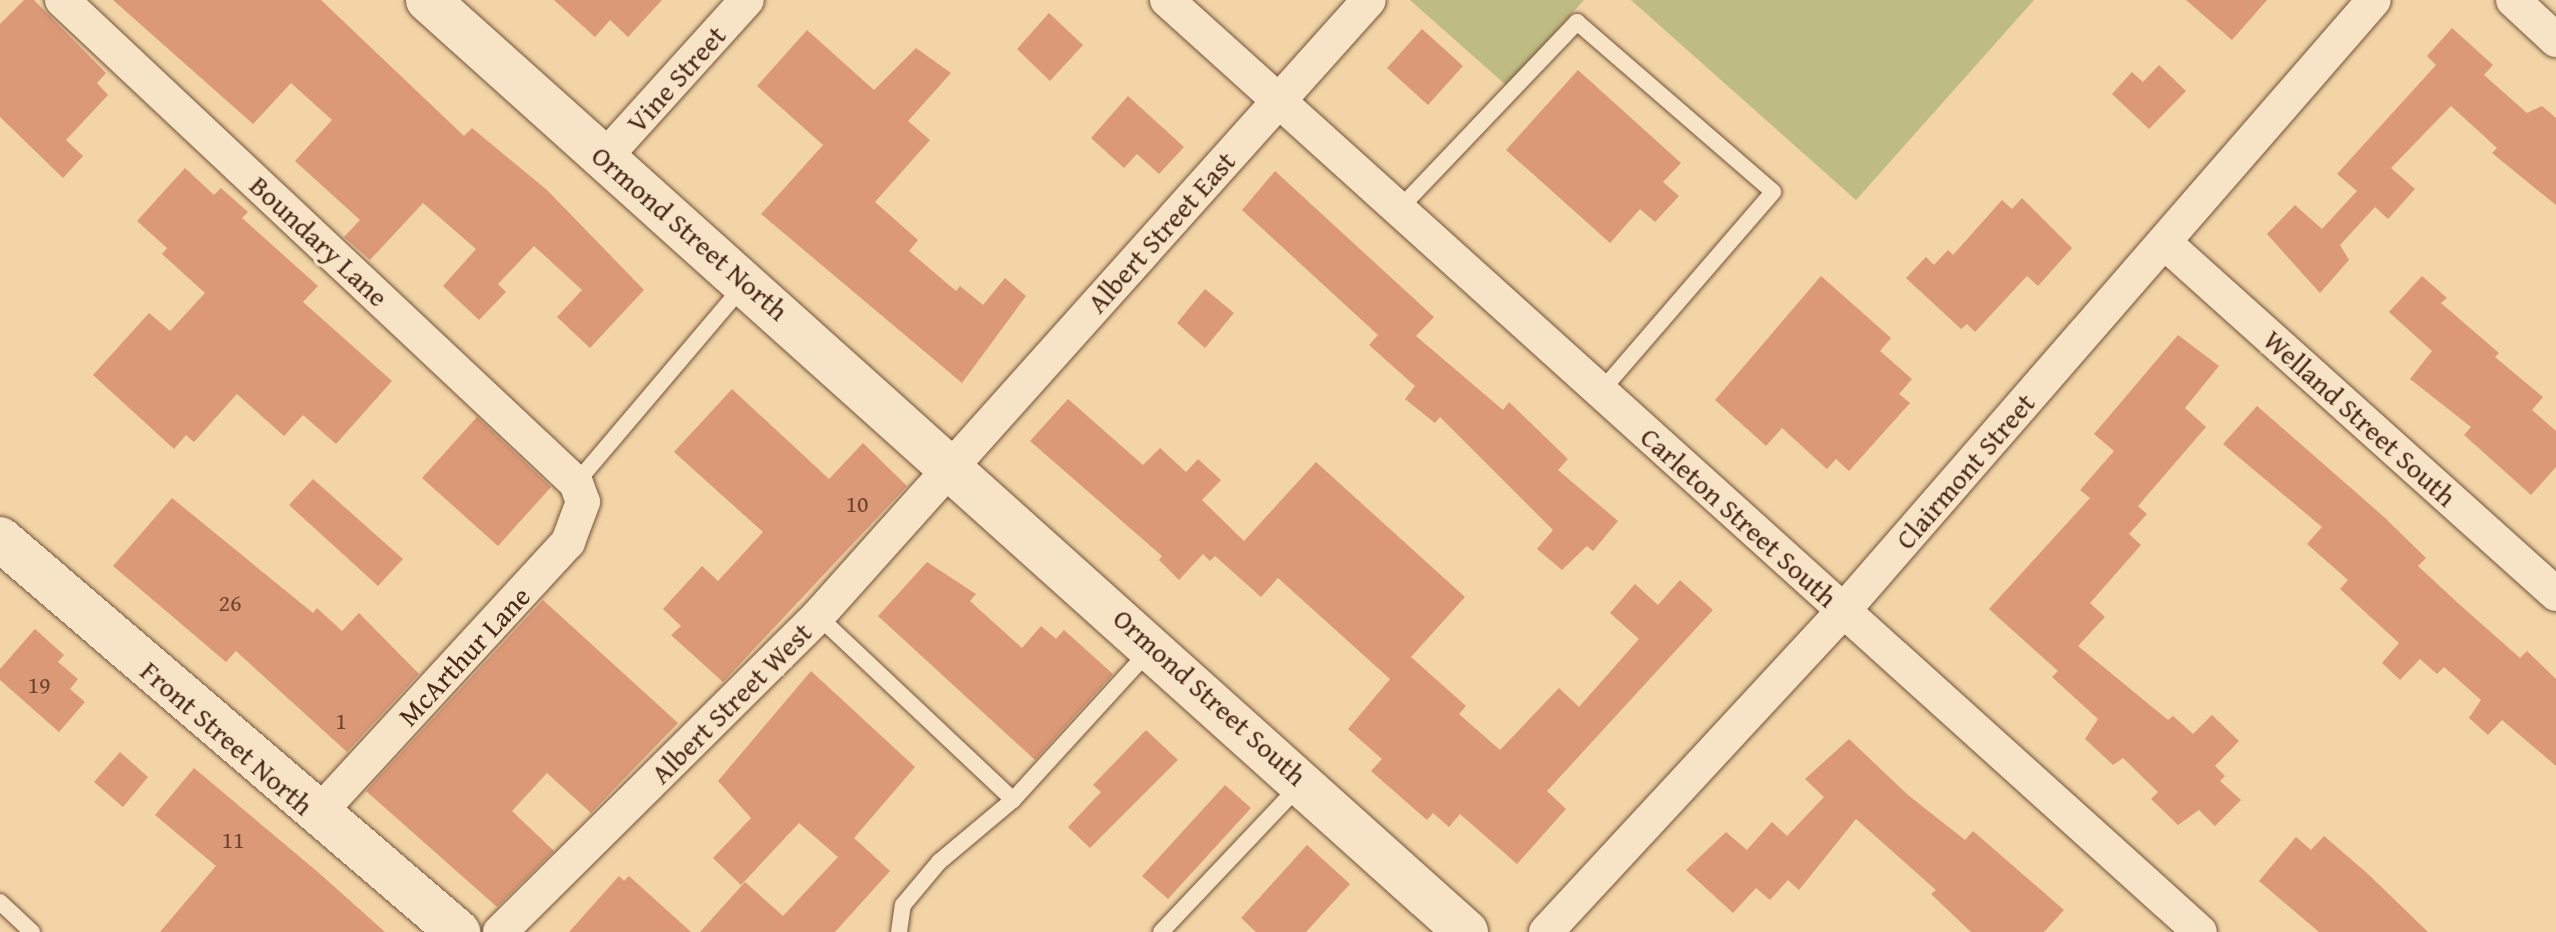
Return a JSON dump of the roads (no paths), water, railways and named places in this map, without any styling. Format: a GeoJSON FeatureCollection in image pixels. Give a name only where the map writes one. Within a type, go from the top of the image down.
{"type":"FeatureCollection","features":[{"type":"Feature","properties":{"kind":"main road","name":"Ormond Street North"},"geometry":{"type":"LineString","coordinates":[[428,0],[953,465]]}},
{"type":"Feature","properties":{"kind":"main road","name":"Ormond Street South"},"geometry":{"type":"LineString","coordinates":[[953,465],[1304,780],[1466,932]]}},
{"type":"Feature","properties":{"kind":"main road","name":"Front Street North"},"geometry":{"type":"LineString","coordinates":[[0,539],[316,816],[458,932]]}},
{"type":"Feature","properties":{"kind":"street","name":"Boundary Lane"},"geometry":{"type":"LineString","coordinates":[[62,0],[576,483]]}},
{"type":"Feature","properties":{"kind":"street","name":"Vine Street"},"geometry":{"type":"LineString","coordinates":[[604,158],[747,0]]}},
{"type":"Feature","properties":{"kind":"street","name":"Carleton Street South"},"geometry":{"type":"LineString","coordinates":[[1167,0],[2200,932]]}},
{"type":"Feature","properties":{"kind":"street","name":"Albert Street East"},"geometry":{"type":"LineString","coordinates":[[953,465],[1369,0]]}},
{"type":"Feature","properties":{"kind":"street","name":"Clairmont Street"},"geometry":{"type":"LineString","coordinates":[[1546,932],[1843,611],[2374,0]]}},
{"type":"Feature","properties":{"kind":"street"},"geometry":{"type":"LineString","coordinates":[[2513,0],[2556,40]]}},
{"type":"Feature","properties":{"kind":"street","name":"Welland Street South"},"geometry":{"type":"LineString","coordinates":[[2164,242],[2556,594]]}},
{"type":"Feature","properties":{"kind":"street","name":"Albert Street West"},"geometry":{"type":"LineString","coordinates":[[500,932],[818,616],[953,465]]}},
{"type":"Feature","properties":{"kind":"street","name":"McArthur Lane"},"geometry":{"type":"LineString","coordinates":[[316,816],[568,542],[583,502],[576,483]]}},
{"type":"Feature","properties":{"kind":"lane"},"geometry":{"type":"LineString","coordinates":[[1400,208],[1577,22],[1773,192],[1601,391]]}},
{"type":"Feature","properties":{"kind":"lane"},"geometry":{"type":"LineString","coordinates":[[576,483],[747,282]]}},
{"type":"Feature","properties":{"kind":"lane"},"geometry":{"type":"LineString","coordinates":[[818,616],[1013,800]]}},
{"type":"Feature","properties":{"kind":"lane"},"geometry":{"type":"LineString","coordinates":[[899,932],[903,905],[939,862],[1013,800],[1153,647]]}},
{"type":"Feature","properties":{"kind":"lane"},"geometry":{"type":"LineString","coordinates":[[1161,932],[1304,780]]}},
{"type":"Feature","properties":{"kind":"lane"},"geometry":{"type":"LineString","coordinates":[[0,902],[32,932]]}}]}
